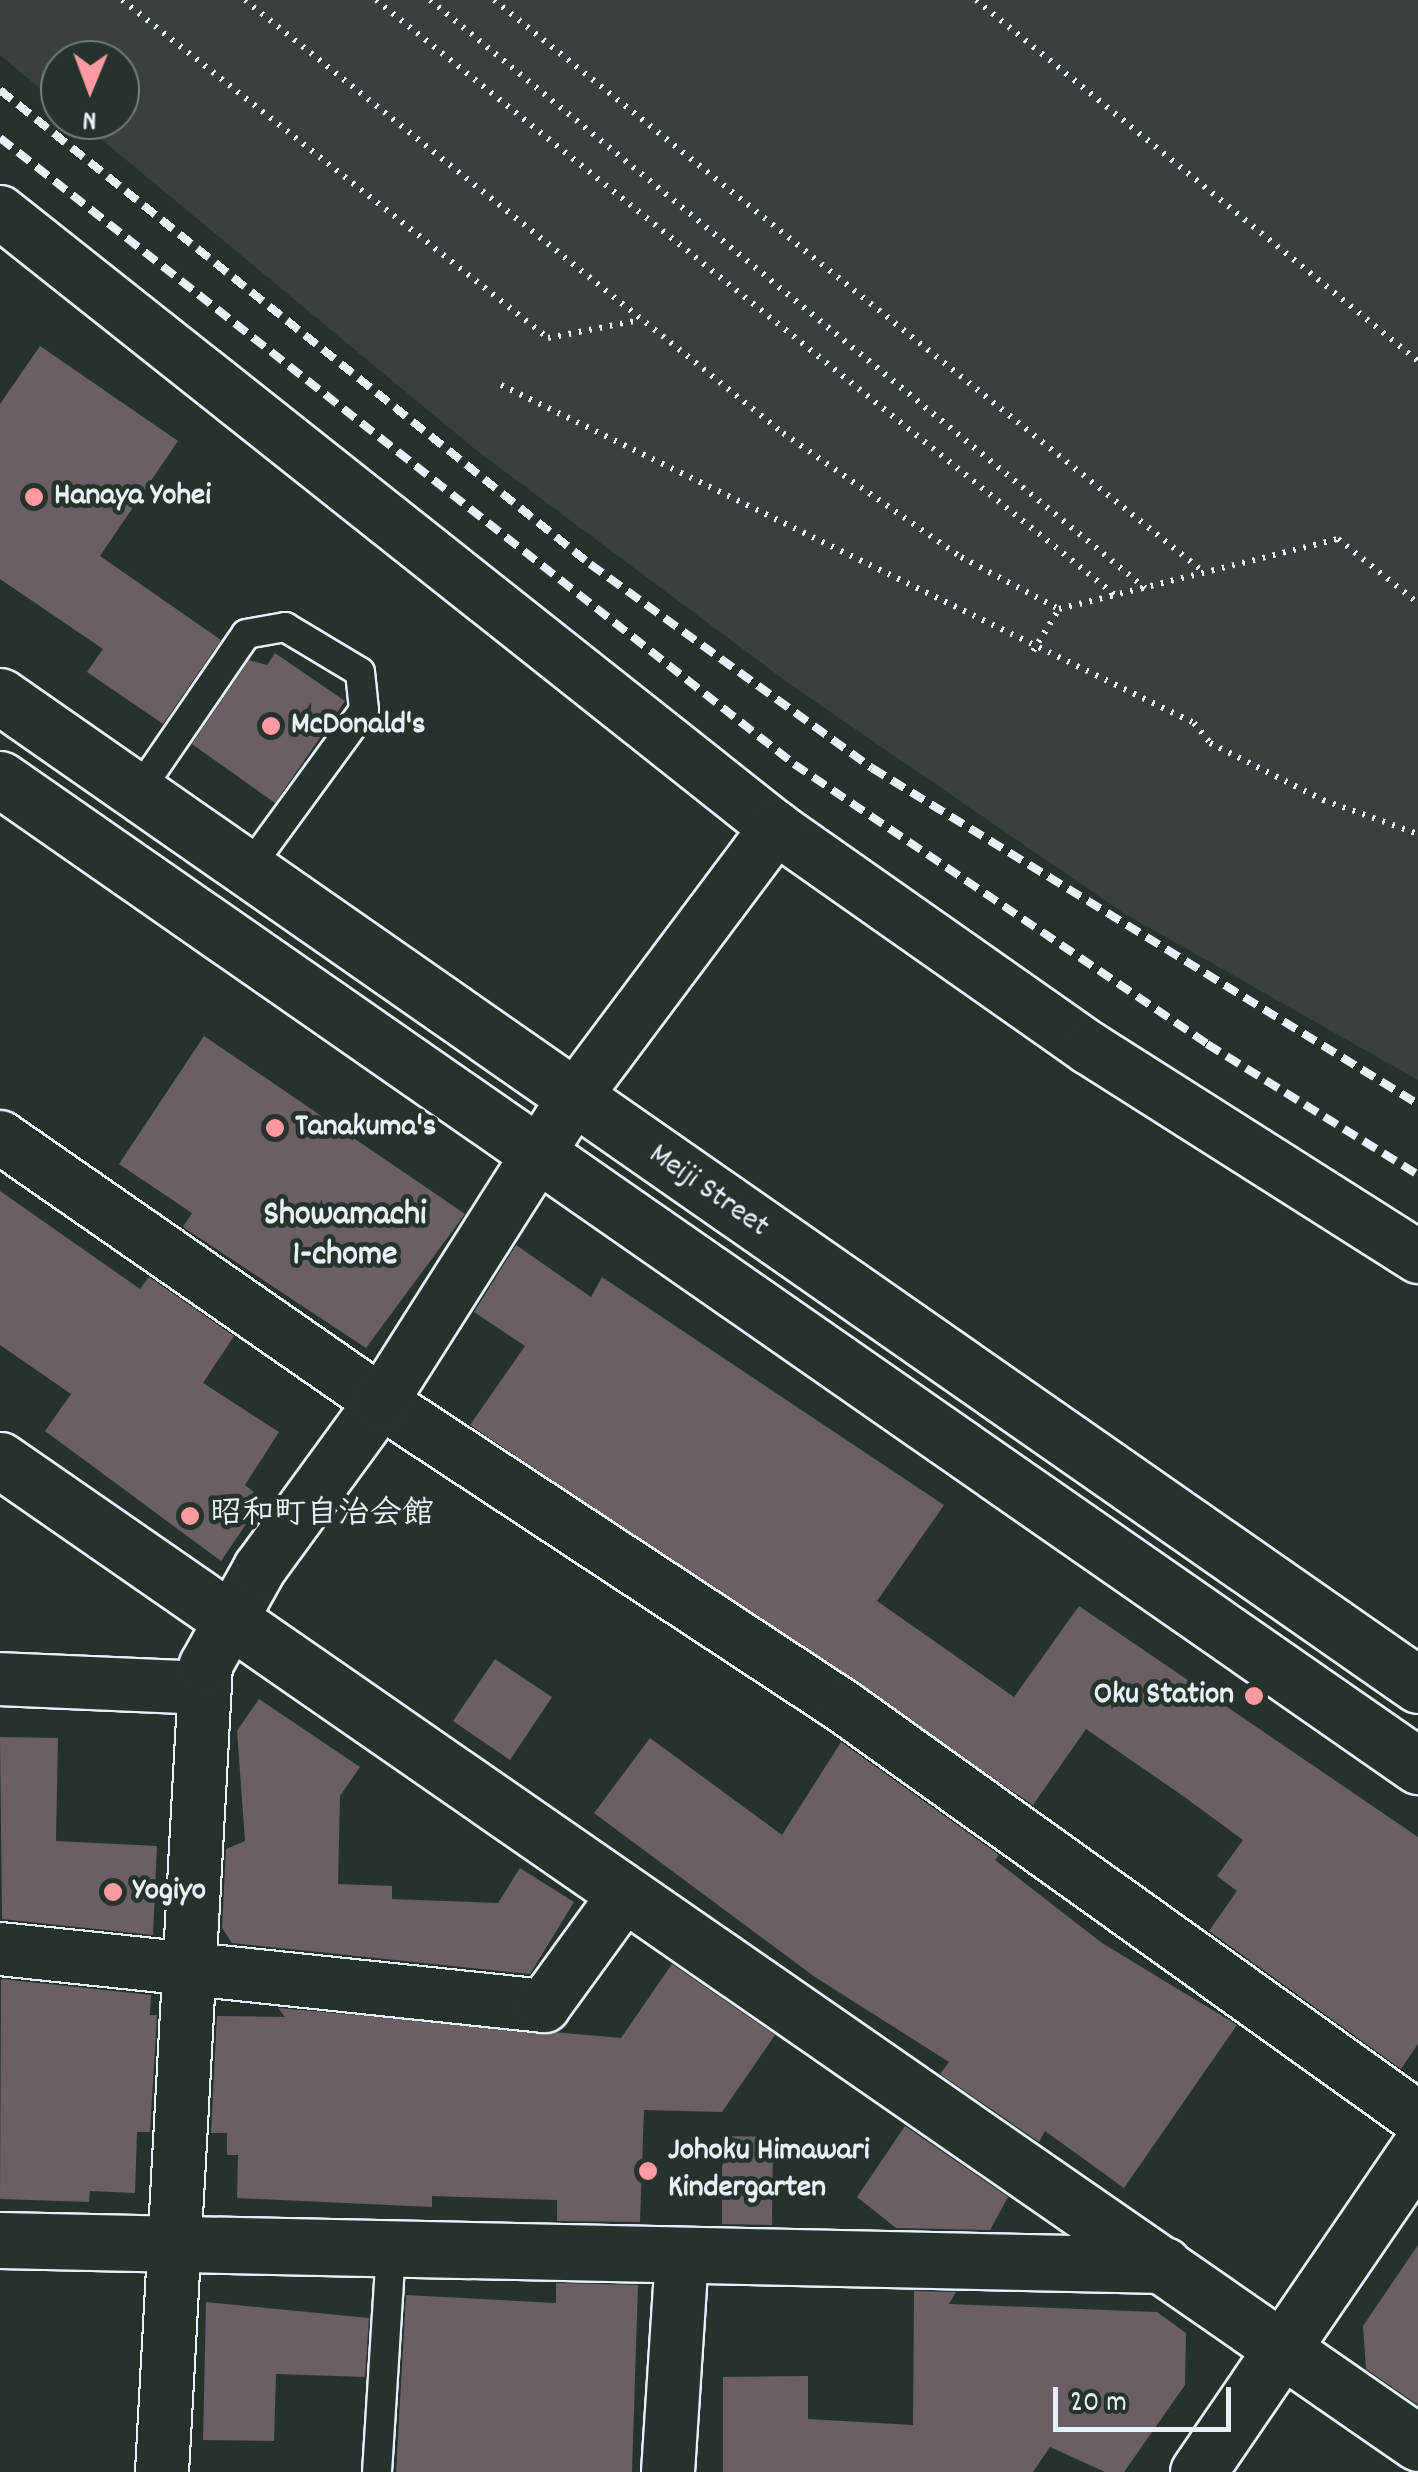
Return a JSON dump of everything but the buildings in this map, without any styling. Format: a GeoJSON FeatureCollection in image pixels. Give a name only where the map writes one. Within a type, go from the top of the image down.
{"type":"FeatureCollection","features":[{"type":"Feature","properties":{"kind":"main road","name":"Meiji Street"},"geometry":{"type":"LineString","coordinates":[[0,696],[573,1100],[1418,1685]]}},
{"type":"Feature","properties":{"kind":"main road","name":"Meiji Street"},"geometry":{"type":"LineString","coordinates":[[0,779],[1418,1766]]}},
{"type":"Feature","properties":{"kind":"main road"},"geometry":{"type":"LineString","coordinates":[[0,1460],[1418,2443]]}},
{"type":"Feature","properties":{"kind":"main road"},"geometry":{"type":"LineString","coordinates":[[1198,2472],[1418,2149]]}},
{"type":"Feature","properties":{"kind":"main road"},"geometry":{"type":"LineString","coordinates":[[0,2240],[1164,2266]]}},
{"type":"Feature","properties":{"kind":"street"},"geometry":{"type":"LineString","coordinates":[[0,212],[776,828],[1089,1048],[1418,1257]]}},
{"type":"Feature","properties":{"kind":"street"},"geometry":{"type":"LineString","coordinates":[[162,2472],[206,1666],[260,1568],[381,1402],[536,1154],[776,828]]}},
{"type":"Feature","properties":{"kind":"street"},"geometry":{"type":"LineString","coordinates":[[0,1137],[381,1402],[844,1707],[1418,2118]]}},
{"type":"Feature","properties":{"kind":"street"},"geometry":{"type":"LineString","coordinates":[[0,1679],[203,1688]]}},
{"type":"Feature","properties":{"kind":"street"},"geometry":{"type":"LineString","coordinates":[[0,1949],[544,2006],[625,1894]]}},
{"type":"Feature","properties":{"kind":"street"},"geometry":{"type":"LineString","coordinates":[[668,2472],[682,2255]]}},
{"type":"Feature","properties":{"kind":"lane"},"geometry":{"type":"LineString","coordinates":[[138,792],[246,634],[285,627],[360,672],[364,710],[248,869]]}},
{"type":"Feature","properties":{"kind":"lane"},"geometry":{"type":"LineString","coordinates":[[377,2472],[392,2249]]}},
{"type":"Feature","properties":{"kind":"path"},"geometry":{"type":"LineString","coordinates":[[122,0],[548,338],[641,319]]}},
{"type":"Feature","properties":{"kind":"path"},"geometry":{"type":"LineString","coordinates":[[245,0],[641,319],[885,506],[1060,609]]}},
{"type":"Feature","properties":{"kind":"path"},"geometry":{"type":"LineString","coordinates":[[376,0],[1115,595]]}},
{"type":"Feature","properties":{"kind":"path"},"geometry":{"type":"LineString","coordinates":[[430,0],[1145,588]]}},
{"type":"Feature","properties":{"kind":"path"},"geometry":{"type":"LineString","coordinates":[[494,0],[924,353],[1205,573]]}},
{"type":"Feature","properties":{"kind":"path"},"geometry":{"type":"LineString","coordinates":[[976,0],[1418,360]]}},
{"type":"Feature","properties":{"kind":"path"},"geometry":{"type":"LineString","coordinates":[[501,385],[1033,651],[1194,723],[1210,743],[1324,800],[1418,834]]}},
{"type":"Feature","properties":{"kind":"path"},"geometry":{"type":"LineString","coordinates":[[1033,651],[1060,609],[1338,540],[1418,603]]}},
{"type":"Feature","properties":{"kind":"shaded area"},"geometry":{"type":"Polygon","coordinates":[[[0,0],[1418,0],[1418,1080],[1125,914],[791,685],[476,450],[102,140],[140,140],[140,40],[40,40],[40,88],[0,55],[0,0]]]}},
{"type":"Feature","properties":{"kind":"railway"},"geometry":{"type":"LineString","coordinates":[[0,90],[590,564],[872,768],[1418,1104]]}},
{"type":"Feature","properties":{"kind":"railway"},"geometry":{"type":"LineString","coordinates":[[0,138],[794,764],[1207,1044],[1418,1175]]}},
{"type":"Feature","properties":{"kind":"place","name":"Hanaya Yohei"},"geometry":{"type":"Point","coordinates":[34,497]}},
{"type":"Feature","properties":{"kind":"place","name":"McDonald's"},"geometry":{"type":"Point","coordinates":[271,726]}},
{"type":"Feature","properties":{"kind":"place","name":"Tanakuma's"},"geometry":{"type":"Point","coordinates":[275,1128]}},
{"type":"Feature","properties":{"kind":"place","name":"昭和町自治会館"},"geometry":{"type":"Point","coordinates":[190,1516]}},
{"type":"Feature","properties":{"kind":"place","name":"Oku Station"},"geometry":{"type":"Point","coordinates":[1254,1696]}},
{"type":"Feature","properties":{"kind":"place","name":"Yogiyo"},"geometry":{"type":"Point","coordinates":[113,1892]}},
{"type":"Feature","properties":{"kind":"place","name":"Johoku Himawari Kindergarten"},"geometry":{"type":"Point","coordinates":[648,2171]}},
{"type":"Feature","properties":{"kind":"district","name":"Showamachi 1-chome"},"geometry":{"type":"Point","coordinates":[345,1236]}}]}
